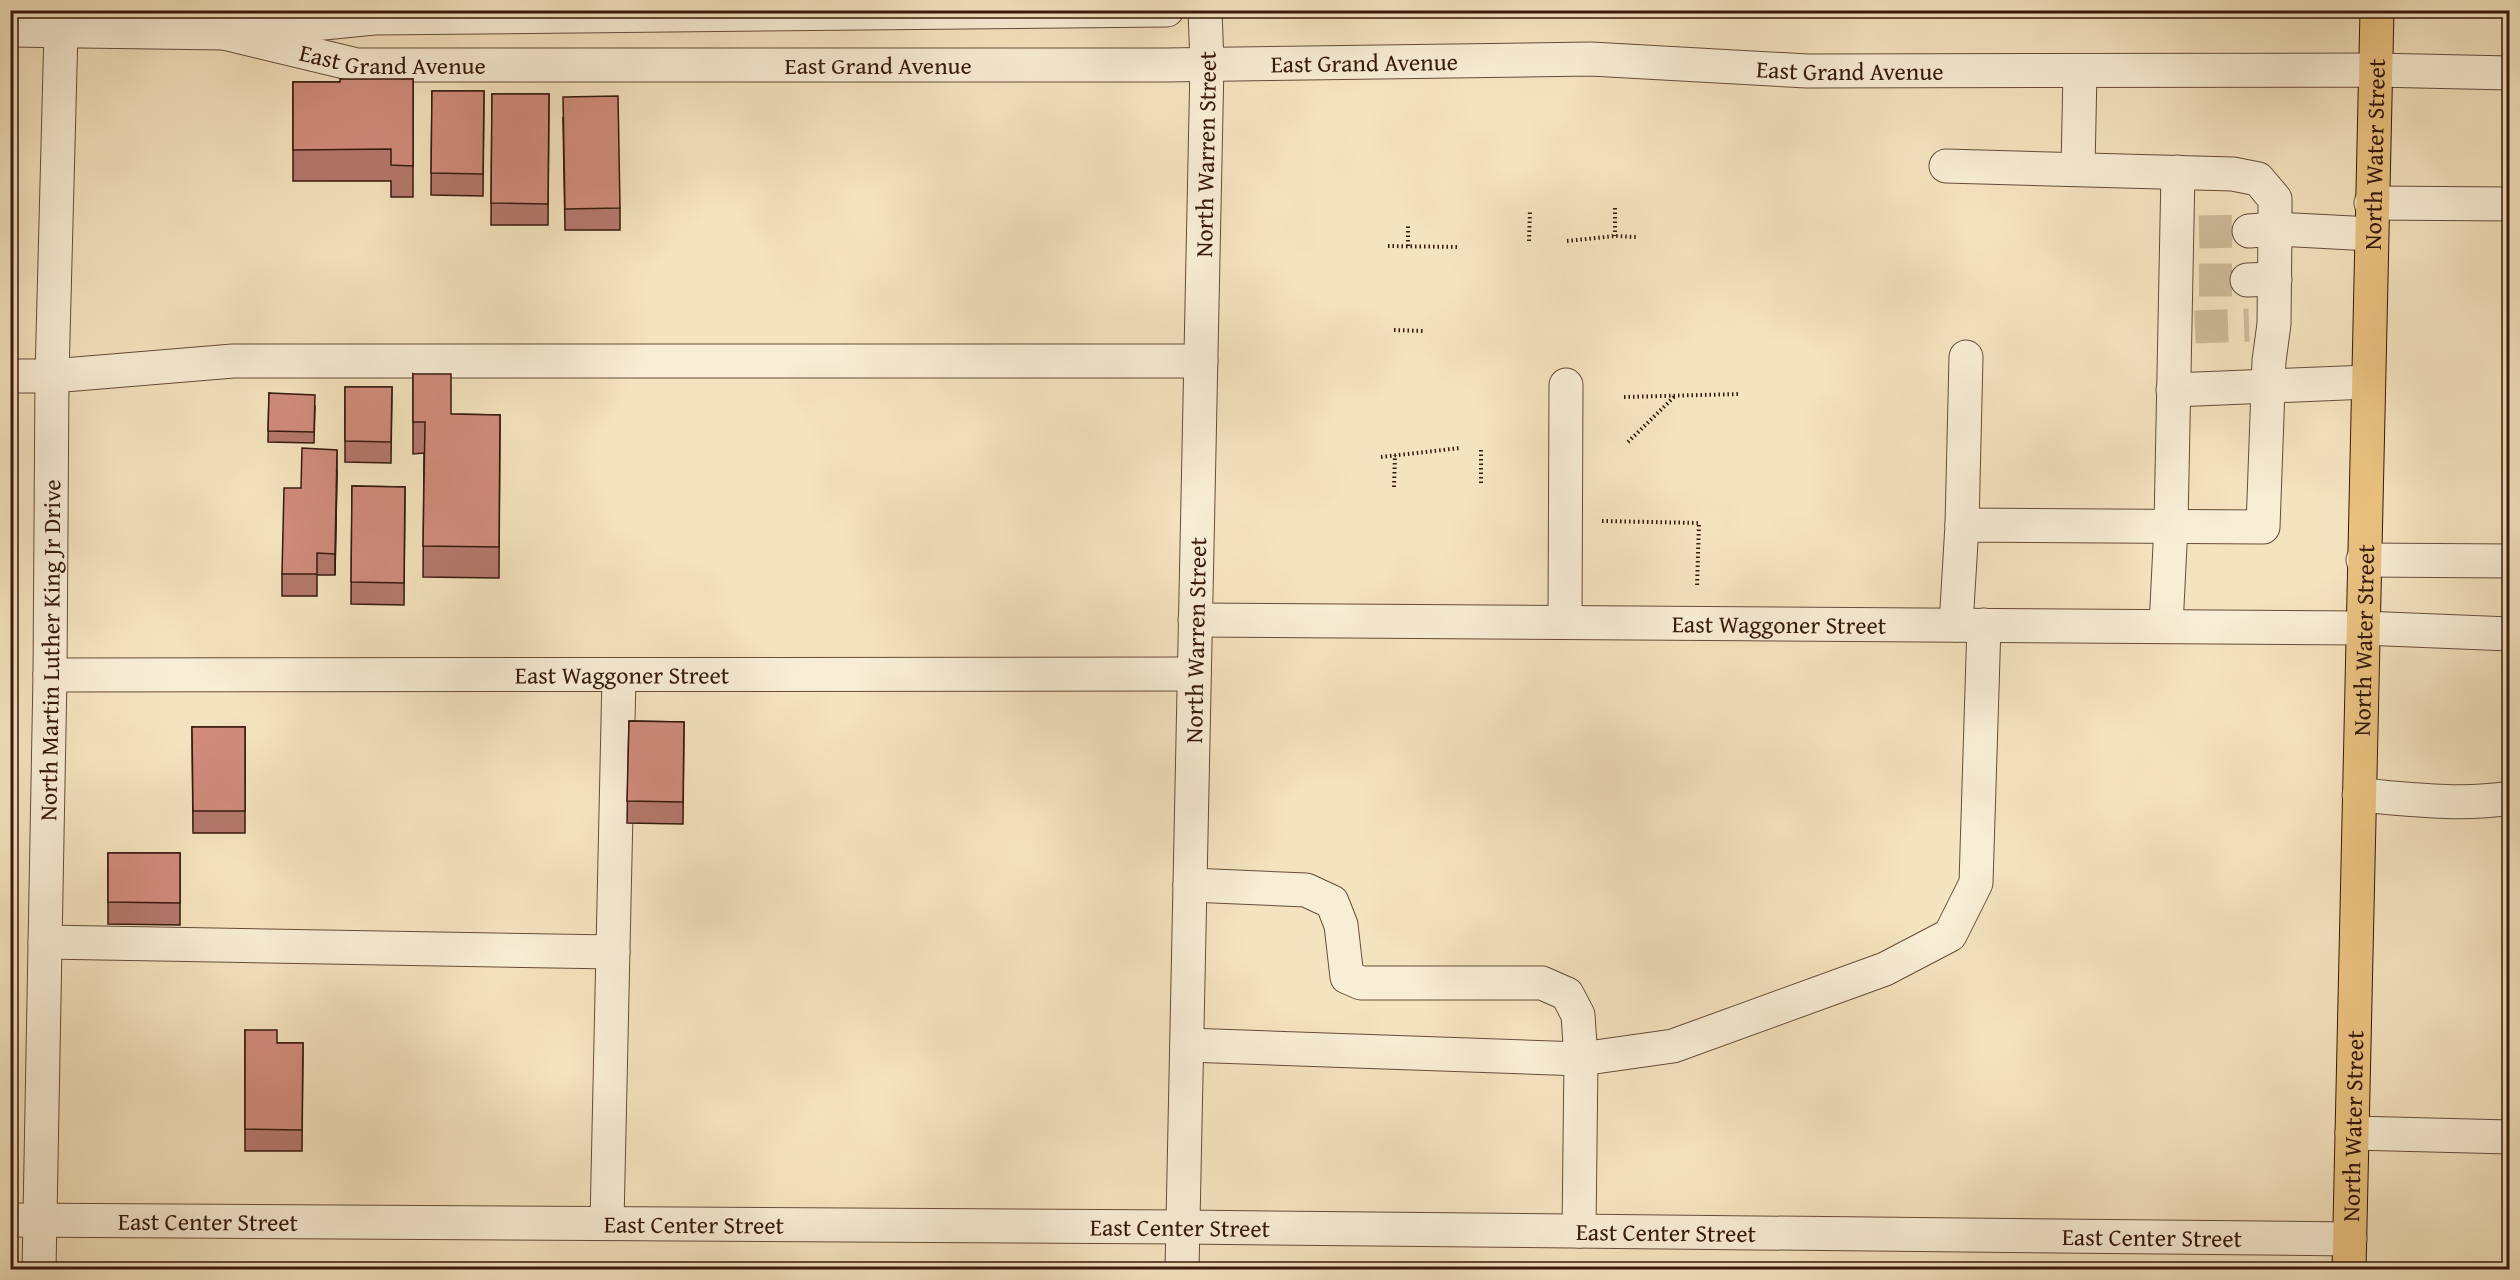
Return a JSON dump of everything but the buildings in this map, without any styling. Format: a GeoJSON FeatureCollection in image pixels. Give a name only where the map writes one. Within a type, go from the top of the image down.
{"type":"FeatureCollection","features":[{"type":"Feature","properties":{"kind":"main road","name":"North Water Street"},"geometry":{"type":"LineString","coordinates":[[2350,1254],[2363,560],[2377,10]]}},
{"type":"Feature","properties":{"kind":"street","name":"East Grand Avenue"},"geometry":{"type":"LineString","coordinates":[[10,30],[61,17],[229,22],[374,18],[1167,10]]}},
{"type":"Feature","properties":{"kind":"street","name":"North Warren Street"},"geometry":{"type":"LineString","coordinates":[[1182,1269],[1207,64],[1205,10]]}},
{"type":"Feature","properties":{"kind":"street","name":"North Martin Luther King Jr Drive"},"geometry":{"type":"LineString","coordinates":[[39,1269],[25,1220],[45,942],[52,376],[61,17]]}},
{"type":"Feature","properties":{"kind":"street","name":"East Grand Avenue"},"geometry":{"type":"LineString","coordinates":[[229,22],[357,65],[1207,64],[1591,59],[1807,71],[2374,70],[2510,73]]}},
{"type":"Feature","properties":{"kind":"street"},"geometry":{"type":"LineString","coordinates":[[2078,169],[2080,71]]}},
{"type":"Feature","properties":{"kind":"street"},"geometry":{"type":"LineString","coordinates":[[1946,166],[2233,174],[2258,179],[2275,199],[2262,230],[2261,325],[2268,387],[2263,527],[1962,525]]}},
{"type":"Feature","properties":{"kind":"street"},"geometry":{"type":"LineString","coordinates":[[2166,626],[2171,525],[2173,390],[2185,327],[2187,280],[2188,232],[2178,172]]}},
{"type":"Feature","properties":{"kind":"street"},"geometry":{"type":"LineString","coordinates":[[2262,230],[2510,204]]}},
{"type":"Feature","properties":{"kind":"street"},"geometry":{"type":"LineString","coordinates":[[1187,1045],[1581,1059],[1673,1046],[1885,969],[1950,935],[1976,883],[1970,625],[1962,525],[1966,357]]}},
{"type":"Feature","properties":{"kind":"street"},"geometry":{"type":"LineString","coordinates":[[10,376],[52,376],[233,361],[1201,361]]}},
{"type":"Feature","properties":{"kind":"street"},"geometry":{"type":"LineString","coordinates":[[2173,390],[2368,382]]}},
{"type":"Feature","properties":{"kind":"street"},"geometry":{"type":"LineString","coordinates":[[1565,622],[1566,385]]}},
{"type":"Feature","properties":{"kind":"street"},"geometry":{"type":"LineString","coordinates":[[2363,560],[2510,561]]}},
{"type":"Feature","properties":{"kind":"street","name":"East Waggoner Street"},"geometry":{"type":"LineString","coordinates":[[1195,620],[2362,628],[2510,634]]}},
{"type":"Feature","properties":{"kind":"street","name":"East Waggoner Street"},"geometry":{"type":"LineString","coordinates":[[50,675],[1194,674]]}},
{"type":"Feature","properties":{"kind":"street"},"geometry":{"type":"LineString","coordinates":[[607,1222],[619,676]]}},
{"type":"Feature","properties":{"kind":"street"},"geometry":{"type":"LineString","coordinates":[[2359,795],[2427,800],[2510,798]]}},
{"type":"Feature","properties":{"kind":"street"},"geometry":{"type":"LineString","coordinates":[[1190,885],[1306,890],[1332,902],[1341,925],[1347,976],[1361,983],[1542,983],[1567,994],[1578,1015],[1581,1059],[1579,1231]]}},
{"type":"Feature","properties":{"kind":"street"},"geometry":{"type":"LineString","coordinates":[[45,942],[613,952]]}},
{"type":"Feature","properties":{"kind":"street"},"geometry":{"type":"LineString","coordinates":[[2352,1133],[2510,1137]]}},
{"type":"Feature","properties":{"kind":"street","name":"East Center Street"},"geometry":{"type":"LineString","coordinates":[[25,1220],[607,1222],[1579,1231],[2350,1254]]}},
{"type":"Feature","properties":{"kind":"path"},"geometry":{"type":"LineString","coordinates":[[1615,208],[1615,236]]}},
{"type":"Feature","properties":{"kind":"path"},"geometry":{"type":"LineString","coordinates":[[1529,241],[1530,210]]}},
{"type":"Feature","properties":{"kind":"path"},"geometry":{"type":"LineString","coordinates":[[1408,225],[1408,246]]}},
{"type":"Feature","properties":{"kind":"path"},"geometry":{"type":"LineString","coordinates":[[1567,241],[1615,236],[1638,237]]}},
{"type":"Feature","properties":{"kind":"path"},"geometry":{"type":"LineString","coordinates":[[1388,246],[1460,247]]}},
{"type":"Feature","properties":{"kind":"path"},"geometry":{"type":"LineString","coordinates":[[1394,330],[1423,331]]}},
{"type":"Feature","properties":{"kind":"path"},"geometry":{"type":"LineString","coordinates":[[1624,397],[1740,394]]}},
{"type":"Feature","properties":{"kind":"path"},"geometry":{"type":"LineString","coordinates":[[1628,442],[1675,396]]}},
{"type":"Feature","properties":{"kind":"path"},"geometry":{"type":"LineString","coordinates":[[1381,457],[1460,448]]}},
{"type":"Feature","properties":{"kind":"path"},"geometry":{"type":"LineString","coordinates":[[1481,448],[1481,483]]}},
{"type":"Feature","properties":{"kind":"path"},"geometry":{"type":"LineString","coordinates":[[1394,487],[1395,455]]}},
{"type":"Feature","properties":{"kind":"path"},"geometry":{"type":"LineString","coordinates":[[1600,521],[1699,523],[1697,595]]}},
{"type":"Feature","properties":{"kind":"tunnel"},"geometry":{"type":"LineString","coordinates":[[2199,232],[2249,231]]}},
{"type":"Feature","properties":{"kind":"tunnel"},"geometry":{"type":"LineString","coordinates":[[2199,280],[2247,280]]}},
{"type":"Feature","properties":{"kind":"tunnel"},"geometry":{"type":"LineString","coordinates":[[2195,327],[2249,325]]}}]}
